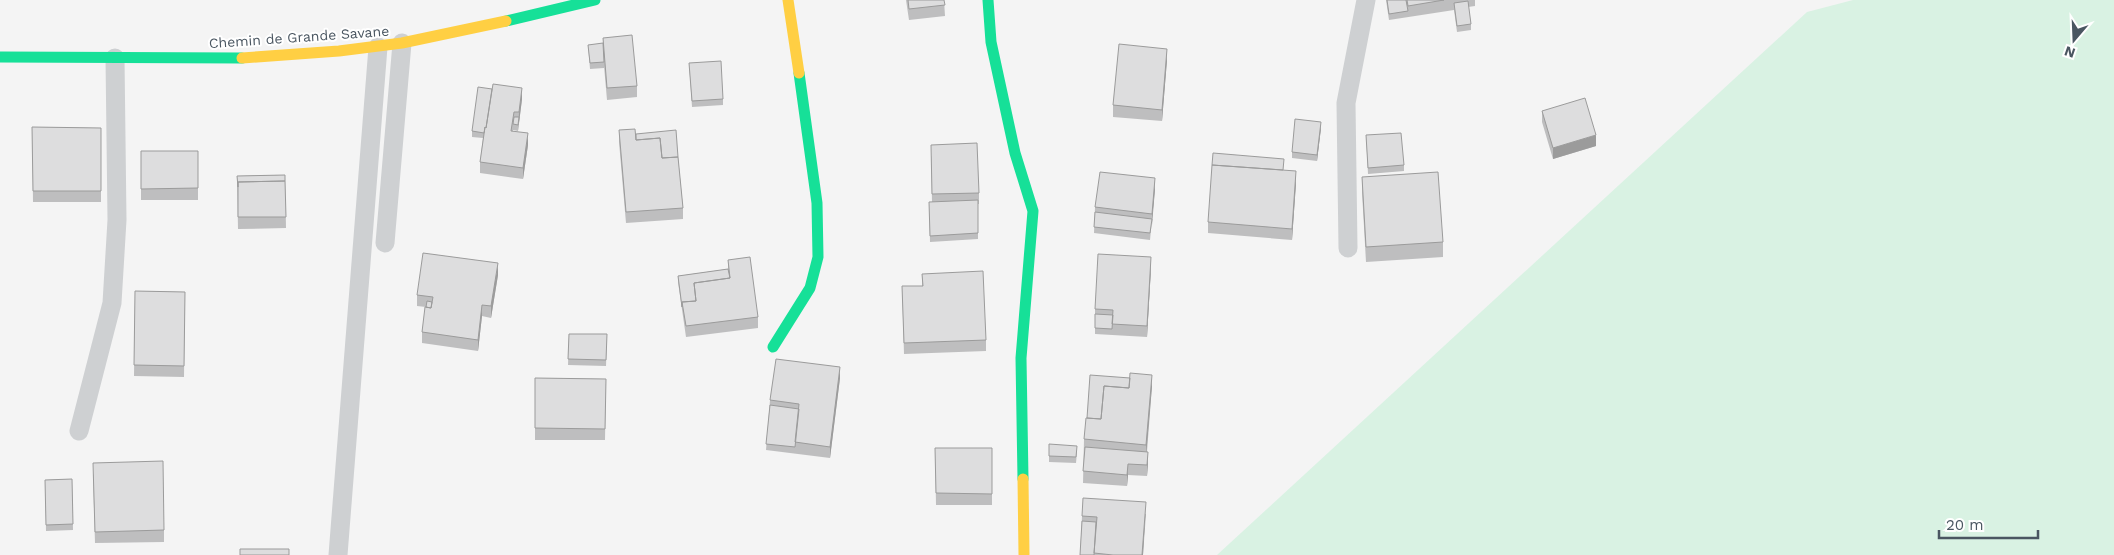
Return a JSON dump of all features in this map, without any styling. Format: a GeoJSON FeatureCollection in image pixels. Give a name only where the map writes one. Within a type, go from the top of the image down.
{"type":"FeatureCollection","features":[{"type":"Feature","properties":{"kind":"street","name":"Chemin de Grande Savane"},"geometry":{"type":"LineString","coordinates":[[0,57],[227,60],[378,47],[595,0]]}},
{"type":"Feature","properties":{"kind":"street"},"geometry":{"type":"LineString","coordinates":[[773,348],[815,278],[818,261],[818,210],[788,0]]}},
{"type":"Feature","properties":{"kind":"street"},"geometry":{"type":"LineString","coordinates":[[988,0],[991,42],[1015,153],[1033,211],[1021,358],[1024,554]]}},
{"type":"Feature","properties":{"kind":"lane"},"geometry":{"type":"LineString","coordinates":[[1348,248],[1346,104],[1366,0]]}},
{"type":"Feature","properties":{"kind":"lane"},"geometry":{"type":"LineString","coordinates":[[385,243],[402,43]]}},
{"type":"Feature","properties":{"kind":"lane"},"geometry":{"type":"LineString","coordinates":[[338,555],[378,47]]}},
{"type":"Feature","properties":{"kind":"lane"},"geometry":{"type":"LineString","coordinates":[[79,431],[112,303],[117,220],[115,58]]}},
{"type":"Feature","properties":{"kind":"green space"},"geometry":{"type":"Polygon","coordinates":[[[1853,0],[2114,0],[2114,555],[1217,555],[1807,12],[1853,0]]]}},
{"type":"Feature","properties":{"kind":"building"},"geometry":{"type":"Polygon","coordinates":[[[908,0],[944,0],[945,5],[909,9],[908,0]]]}},
{"type":"Feature","properties":{"kind":"building"},"geometry":{"type":"Polygon","coordinates":[[[1387,0],[1406,0],[1408,11],[1389,14],[1387,0]]]}},
{"type":"Feature","properties":{"kind":"building"},"geometry":{"type":"Polygon","coordinates":[[[1407,0],[1444,0],[1408,6],[1407,0]]]}},
{"type":"Feature","properties":{"kind":"building"},"geometry":{"type":"Polygon","coordinates":[[[1468,1],[1471,24],[1457,26],[1454,3],[1468,1]]]}},
{"type":"Feature","properties":{"kind":"building"},"geometry":{"type":"Polygon","coordinates":[[[632,35],[637,86],[607,88],[603,38],[632,35]]]}},
{"type":"Feature","properties":{"kind":"building"},"geometry":{"type":"Polygon","coordinates":[[[603,43],[604,62],[590,63],[588,45],[603,43]]]}},
{"type":"Feature","properties":{"kind":"building"},"geometry":{"type":"Polygon","coordinates":[[[1119,44],[1167,49],[1162,110],[1113,105],[1119,44]]]}},
{"type":"Feature","properties":{"kind":"building"},"geometry":{"type":"Polygon","coordinates":[[[721,61],[723,99],[692,101],[689,63],[721,61]]]}},
{"type":"Feature","properties":{"kind":"building"},"geometry":{"type":"Polygon","coordinates":[[[493,84],[522,88],[519,112],[514,112],[511,131],[528,133],[523,168],[480,162],[493,84]]]}},
{"type":"Feature","properties":{"kind":"building"},"geometry":{"type":"Polygon","coordinates":[[[478,87],[492,89],[484,133],[472,131],[478,87]]]}},
{"type":"Feature","properties":{"kind":"building"},"geometry":{"type":"Polygon","coordinates":[[[1585,98],[1596,135],[1553,148],[1542,111],[1585,98]]]}},
{"type":"Feature","properties":{"kind":"building"},"geometry":{"type":"Polygon","coordinates":[[[514,117],[519,117],[518,125],[513,124],[514,117]]]}},
{"type":"Feature","properties":{"kind":"building"},"geometry":{"type":"Polygon","coordinates":[[[1295,119],[1321,122],[1317,155],[1292,152],[1295,119]]]}},
{"type":"Feature","properties":{"kind":"building"},"geometry":{"type":"Polygon","coordinates":[[[32,127],[101,128],[101,191],[33,191],[32,127]]]}},
{"type":"Feature","properties":{"kind":"building"},"geometry":{"type":"Polygon","coordinates":[[[635,129],[636,140],[660,138],[662,158],[678,157],[683,208],[626,212],[619,130],[635,129]]]}},
{"type":"Feature","properties":{"kind":"building"},"geometry":{"type":"Polygon","coordinates":[[[676,130],[678,157],[662,158],[660,138],[636,140],[636,134],[676,130]]]}},
{"type":"Feature","properties":{"kind":"building"},"geometry":{"type":"Polygon","coordinates":[[[1401,133],[1404,165],[1368,168],[1366,135],[1401,133]]]}},
{"type":"Feature","properties":{"kind":"building"},"geometry":{"type":"Polygon","coordinates":[[[977,143],[979,193],[932,194],[931,145],[977,143]]]}},
{"type":"Feature","properties":{"kind":"building"},"geometry":{"type":"Polygon","coordinates":[[[141,151],[198,151],[198,188],[141,189],[141,151]]]}},
{"type":"Feature","properties":{"kind":"building"},"geometry":{"type":"Polygon","coordinates":[[[1213,153],[1284,159],[1283,170],[1212,165],[1213,153]]]}},
{"type":"Feature","properties":{"kind":"building"},"geometry":{"type":"Polygon","coordinates":[[[1212,165],[1296,171],[1292,229],[1208,222],[1212,165]]]}},
{"type":"Feature","properties":{"kind":"building"},"geometry":{"type":"Polygon","coordinates":[[[1100,172],[1155,178],[1152,214],[1095,207],[1100,172]]]}},
{"type":"Feature","properties":{"kind":"building"},"geometry":{"type":"Polygon","coordinates":[[[1438,172],[1443,242],[1366,247],[1362,177],[1438,172]]]}},
{"type":"Feature","properties":{"kind":"building"},"geometry":{"type":"Polygon","coordinates":[[[285,175],[285,181],[238,182],[238,187],[237,176],[285,175]]]}},
{"type":"Feature","properties":{"kind":"building"},"geometry":{"type":"Polygon","coordinates":[[[285,181],[286,217],[238,217],[238,182],[285,181]]]}},
{"type":"Feature","properties":{"kind":"building"},"geometry":{"type":"Polygon","coordinates":[[[978,200],[978,233],[930,236],[929,202],[978,200]]]}},
{"type":"Feature","properties":{"kind":"building"},"geometry":{"type":"Polygon","coordinates":[[[1095,212],[1152,219],[1150,233],[1094,227],[1095,212]]]}},
{"type":"Feature","properties":{"kind":"building"},"geometry":{"type":"Polygon","coordinates":[[[423,253],[498,263],[491,306],[482,305],[478,340],[422,332],[425,307],[431,308],[433,297],[417,295],[423,253]]]}},
{"type":"Feature","properties":{"kind":"building"},"geometry":{"type":"Polygon","coordinates":[[[1098,254],[1151,257],[1147,326],[1112,324],[1113,310],[1095,309],[1098,254]]]}},
{"type":"Feature","properties":{"kind":"building"},"geometry":{"type":"Polygon","coordinates":[[[750,257],[758,317],[686,326],[682,302],[696,301],[694,283],[730,278],[728,260],[750,257]]]}},
{"type":"Feature","properties":{"kind":"building"},"geometry":{"type":"Polygon","coordinates":[[[728,269],[730,278],[694,283],[696,301],[682,302],[682,307],[678,276],[728,269]]]}},
{"type":"Feature","properties":{"kind":"building"},"geometry":{"type":"Polygon","coordinates":[[[983,271],[986,340],[904,343],[902,286],[923,286],[922,274],[983,271]]]}},
{"type":"Feature","properties":{"kind":"building"},"geometry":{"type":"Polygon","coordinates":[[[135,291],[185,292],[184,366],[134,365],[135,291]]]}},
{"type":"Feature","properties":{"kind":"building"},"geometry":{"type":"Polygon","coordinates":[[[427,301],[432,302],[431,308],[426,307],[427,301]]]}},
{"type":"Feature","properties":{"kind":"building"},"geometry":{"type":"Polygon","coordinates":[[[1095,314],[1113,315],[1112,329],[1095,328],[1095,314]]]}},
{"type":"Feature","properties":{"kind":"building"},"geometry":{"type":"Polygon","coordinates":[[[569,334],[607,334],[606,360],[568,359],[569,334]]]}},
{"type":"Feature","properties":{"kind":"building"},"geometry":{"type":"Polygon","coordinates":[[[776,359],[840,367],[830,447],[795,442],[799,404],[770,400],[776,359]]]}},
{"type":"Feature","properties":{"kind":"building"},"geometry":{"type":"Polygon","coordinates":[[[1130,373],[1152,375],[1146,445],[1084,439],[1086,418],[1101,419],[1104,386],[1129,388],[1130,373]]]}},
{"type":"Feature","properties":{"kind":"building"},"geometry":{"type":"Polygon","coordinates":[[[1090,375],[1130,378],[1129,388],[1104,386],[1101,419],[1087,418],[1090,375]]]}},
{"type":"Feature","properties":{"kind":"building"},"geometry":{"type":"Polygon","coordinates":[[[535,378],[606,379],[605,429],[535,428],[535,378]]]}},
{"type":"Feature","properties":{"kind":"building"},"geometry":{"type":"Polygon","coordinates":[[[770,405],[799,409],[795,447],[766,444],[770,405]]]}},
{"type":"Feature","properties":{"kind":"building"},"geometry":{"type":"Polygon","coordinates":[[[1049,444],[1077,446],[1076,457],[1049,456],[1049,444]]]}},
{"type":"Feature","properties":{"kind":"building"},"geometry":{"type":"Polygon","coordinates":[[[1085,447],[1148,452],[1147,465],[1128,464],[1127,475],[1083,471],[1085,447]]]}},
{"type":"Feature","properties":{"kind":"building"},"geometry":{"type":"Polygon","coordinates":[[[935,448],[992,448],[992,494],[936,493],[935,448]]]}},
{"type":"Feature","properties":{"kind":"building"},"geometry":{"type":"Polygon","coordinates":[[[163,461],[164,530],[95,532],[93,463],[163,461]]]}},
{"type":"Feature","properties":{"kind":"building"},"geometry":{"type":"Polygon","coordinates":[[[72,479],[73,524],[46,525],[45,480],[72,479]]]}},
{"type":"Feature","properties":{"kind":"building"},"geometry":{"type":"Polygon","coordinates":[[[1083,498],[1146,502],[1142,555],[1094,553],[1097,517],[1082,516],[1083,498]]]}},
{"type":"Feature","properties":{"kind":"building"},"geometry":{"type":"Polygon","coordinates":[[[1082,521],[1096,522],[1094,555],[1080,555],[1082,521]]]}},
{"type":"Feature","properties":{"kind":"building"},"geometry":{"type":"Polygon","coordinates":[[[240,549],[289,549],[289,555],[240,555],[240,549]]]}},
{"type":"Feature","properties":{"kind":"traffic: fast"},"geometry":{"type":"LineString","coordinates":[[506,21],[595,0]]}},
{"type":"Feature","properties":{"kind":"traffic: fast"},"geometry":{"type":"LineString","coordinates":[[988,0],[991,42],[1015,153],[1033,211],[1021,358],[1023,479]]}},
{"type":"Feature","properties":{"kind":"traffic: fast"},"geometry":{"type":"LineString","coordinates":[[0,57],[242,58]]}},
{"type":"Feature","properties":{"kind":"traffic: fast"},"geometry":{"type":"LineString","coordinates":[[773,347],[810,288],[818,257],[817,203],[799,73]]}},
{"type":"Feature","properties":{"kind":"traffic: slow"},"geometry":{"type":"LineString","coordinates":[[788,0],[799,73]]}},
{"type":"Feature","properties":{"kind":"traffic: slow"},"geometry":{"type":"LineString","coordinates":[[242,58],[339,51],[402,43],[506,21]]}},
{"type":"Feature","properties":{"kind":"traffic: slow"},"geometry":{"type":"LineString","coordinates":[[1023,479],[1024,554]]}}]}
